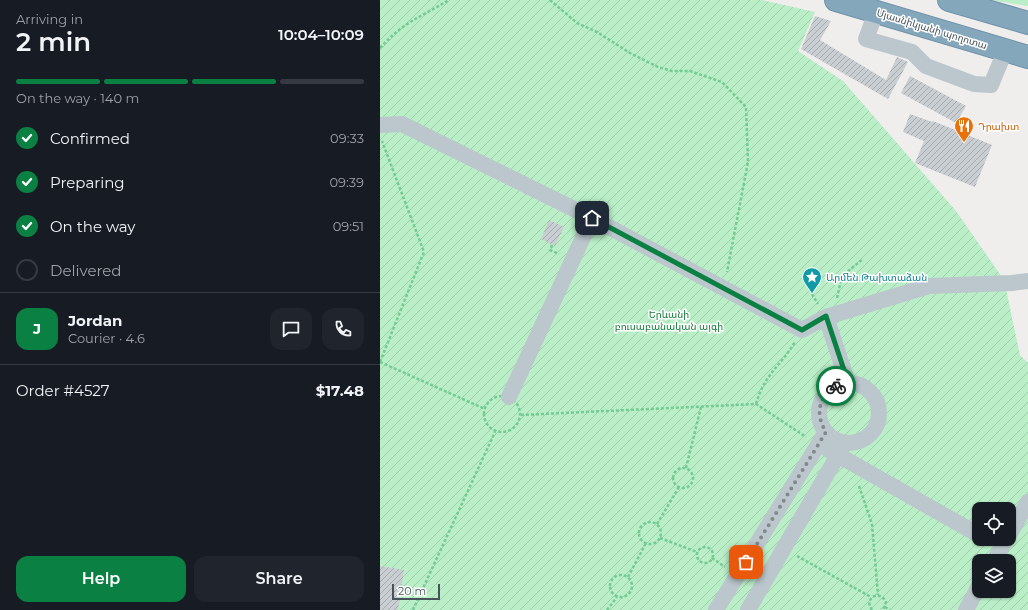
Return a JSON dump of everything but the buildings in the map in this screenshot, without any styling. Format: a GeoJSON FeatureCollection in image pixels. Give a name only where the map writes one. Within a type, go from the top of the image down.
{"type":"FeatureCollection","features":[{"type":"Feature","properties":{"kind":"highway","name":"Մյասնիկյանի պողոտա"},"geometry":{"type":"LineString","coordinates":[[836,0],[1028,57]]}},
{"type":"Feature","properties":{"kind":"highway"},"geometry":{"type":"LineString","coordinates":[[949,0],[1028,23]]}},
{"type":"Feature","properties":{"kind":"lane"},"geometry":{"type":"LineString","coordinates":[[876,12],[866,39],[912,52],[926,66],[974,84],[991,85],[1005,51]]}},
{"type":"Feature","properties":{"kind":"lane"},"geometry":{"type":"LineString","coordinates":[[1006,17],[1028,18]]}},
{"type":"Feature","properties":{"kind":"lane"},"geometry":{"type":"LineString","coordinates":[[380,125],[402,124],[592,218],[802,330],[830,315],[929,286],[1028,281]]}},
{"type":"Feature","properties":{"kind":"lane"},"geometry":{"type":"LineString","coordinates":[[509,397],[592,218]]}},
{"type":"Feature","properties":{"kind":"lane"},"geometry":{"type":"LineString","coordinates":[[977,284],[1028,291]]}},
{"type":"Feature","properties":{"kind":"lane"},"geometry":{"type":"LineString","coordinates":[[830,315],[848,382]]}},
{"type":"Feature","properties":{"kind":"lane"},"geometry":{"type":"LineString","coordinates":[[716,610],[822,438],[819,411],[821,400],[828,391],[837,385],[848,382],[860,385],[870,392],[877,402],[879,414],[876,426],[868,436],[845,453],[748,610]]}},
{"type":"Feature","properties":{"kind":"lane"},"geometry":{"type":"LineString","coordinates":[[822,438],[834,440],[845,453],[972,531]]}},
{"type":"Feature","properties":{"kind":"lane"},"geometry":{"type":"LineString","coordinates":[[1016,523],[1028,502]]}},
{"type":"Feature","properties":{"kind":"lane"},"geometry":{"type":"LineString","coordinates":[[966,610],[972,598]]}},
{"type":"Feature","properties":{"kind":"path"},"geometry":{"type":"LineString","coordinates":[[380,48],[392,35],[413,19],[449,0]]}},
{"type":"Feature","properties":{"kind":"path"},"geometry":{"type":"LineString","coordinates":[[550,0],[577,23],[597,32],[630,53],[658,67],[672,71],[690,71],[722,82],[746,107],[748,162],[724,289]]}},
{"type":"Feature","properties":{"kind":"path"},"geometry":{"type":"LineString","coordinates":[[380,134],[424,252],[380,362],[485,409]]}},
{"type":"Feature","properties":{"kind":"path"},"geometry":{"type":"LineString","coordinates":[[830,315],[842,276],[863,259]]}},
{"type":"Feature","properties":{"kind":"path"},"geometry":{"type":"LineString","coordinates":[[756,404],[759,392],[768,375],[792,346],[802,330]]}},
{"type":"Feature","properties":{"kind":"path"},"geometry":{"type":"LineString","coordinates":[[497,396],[509,397],[518,404],[521,416],[516,426],[506,433],[495,432],[486,424],[483,413],[485,409],[487,402],[497,396]]}},
{"type":"Feature","properties":{"kind":"path"},"geometry":{"type":"LineString","coordinates":[[521,416],[756,404],[822,438]]}},
{"type":"Feature","properties":{"kind":"path"},"geometry":{"type":"LineString","coordinates":[[686,468],[701,407]]}},
{"type":"Feature","properties":{"kind":"path"},"geometry":{"type":"LineString","coordinates":[[413,610],[495,432]]}},
{"type":"Feature","properties":{"kind":"path"},"geometry":{"type":"LineString","coordinates":[[845,453],[872,524],[878,595]]}},
{"type":"Feature","properties":{"kind":"path"},"geometry":{"type":"LineString","coordinates":[[680,468],[686,468],[693,475],[693,482],[688,487],[679,488],[674,483],[673,476],[680,468]]}},
{"type":"Feature","properties":{"kind":"path"},"geometry":{"type":"LineString","coordinates":[[657,524],[679,488]]}},
{"type":"Feature","properties":{"kind":"path"},"geometry":{"type":"LineString","coordinates":[[650,522],[657,524],[661,530],[660,538],[656,542],[646,543],[641,538],[641,528],[650,522]]}},
{"type":"Feature","properties":{"kind":"path"},"geometry":{"type":"LineString","coordinates":[[660,538],[697,552]]}},
{"type":"Feature","properties":{"kind":"path"},"geometry":{"type":"LineString","coordinates":[[628,577],[646,543]]}},
{"type":"Feature","properties":{"kind":"path"},"geometry":{"type":"LineString","coordinates":[[708,547],[713,554],[712,558],[706,563],[702,562],[699,560],[697,552],[700,549],[708,547]]}},
{"type":"Feature","properties":{"kind":"path"},"geometry":{"type":"LineString","coordinates":[[785,549],[871,598]]}},
{"type":"Feature","properties":{"kind":"path"},"geometry":{"type":"LineString","coordinates":[[620,575],[628,577],[633,585],[631,593],[624,598],[617,597],[610,588],[611,581],[620,575]]}},
{"type":"Feature","properties":{"kind":"path"},"geometry":{"type":"LineString","coordinates":[[871,598],[878,595]]}},
{"type":"Feature","properties":{"kind":"path"},"geometry":{"type":"LineString","coordinates":[[878,595],[885,599],[884,609],[890,610]]}},
{"type":"Feature","properties":{"kind":"path"},"geometry":{"type":"LineString","coordinates":[[606,610],[617,597]]}},
{"type":"Feature","properties":{"kind":"path"},"geometry":{"type":"LineString","coordinates":[[871,598],[869,605],[872,610]]}},
{"type":"Feature","properties":{"kind":"green space","name":"Երևանի բուսաբանական այգի"},"geometry":{"type":"Polygon","coordinates":[[[380,0],[762,0],[815,12],[798,51],[843,81],[956,211],[1004,280],[1020,355],[1028,363],[1028,610],[380,610],[380,0]]]}},
{"type":"Feature","properties":{"kind":"green space"},"geometry":{"type":"Polygon","coordinates":[[[990,0],[1028,0],[1028,6],[990,0]]]}},
{"type":"Feature","properties":{"kind":"way so far"},"geometry":{"type":"LineString","coordinates":[[746,562],[826,432],[820,422],[819,411],[821,400],[828,391],[836,386]]}},
{"type":"Feature","properties":{"kind":"place","name":"Դրախտ"},"geometry":{"type":"Point","coordinates":[964,143]}},
{"type":"Feature","properties":{"kind":"place","name":"Արմեն Թախտաձան"},"geometry":{"type":"Point","coordinates":[812,294]}},
{"type":"Feature","properties":{"kind":"route"},"geometry":{"type":"LineString","coordinates":[[592,218],[802,330],[826,316],[848,382],[836,386]]}}]}
